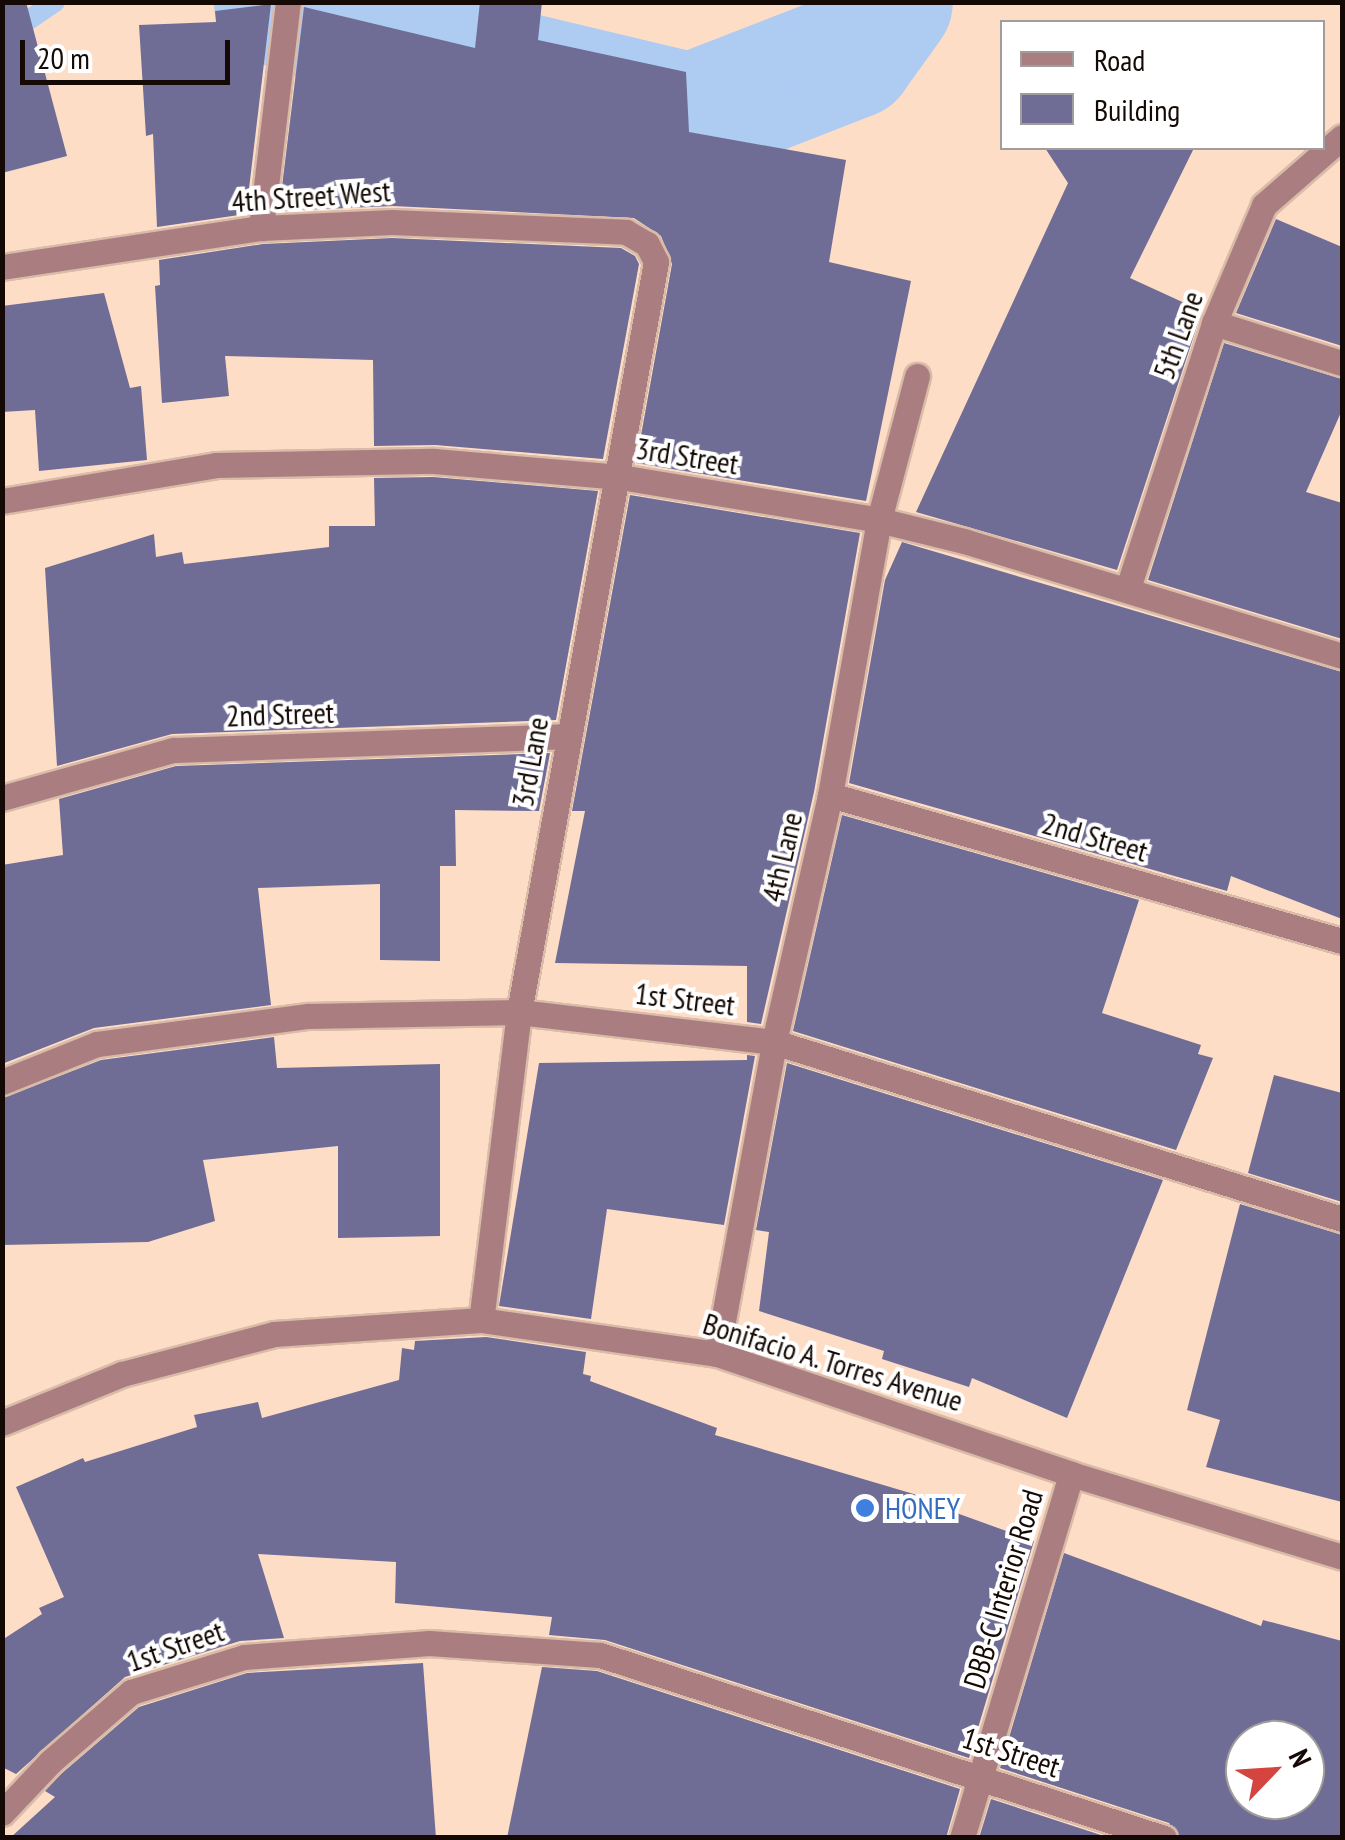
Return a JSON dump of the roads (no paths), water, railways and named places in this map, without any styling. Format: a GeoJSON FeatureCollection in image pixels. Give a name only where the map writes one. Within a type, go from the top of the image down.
{"type":"FeatureCollection","features":[{"type":"Feature","properties":{"kind":"street"},"geometry":{"type":"LineString","coordinates":[[262,228],[288,2]]}},
{"type":"Feature","properties":{"kind":"street","name":"5th Lane"},"geometry":{"type":"LineString","coordinates":[[1128,588],[1214,323],[1264,205],[1342,137]]}},
{"type":"Feature","properties":{"kind":"street","name":"4th Street West"},"geometry":{"type":"LineString","coordinates":[[2,268],[262,228],[392,222],[626,232]]}},
{"type":"Feature","properties":{"kind":"street","name":"3rd Lane"},"geometry":{"type":"LineString","coordinates":[[482,1320],[519,1012],[567,736],[620,477],[656,262],[647,244],[626,232]]}},
{"type":"Feature","properties":{"kind":"street"},"geometry":{"type":"LineString","coordinates":[[1214,323],[1342,364]]}},
{"type":"Feature","properties":{"kind":"street","name":"4th Lane"},"geometry":{"type":"LineString","coordinates":[[717,1354],[774,1042],[830,796],[879,520],[917,376]]}},
{"type":"Feature","properties":{"kind":"street","name":"3rd Street"},"geometry":{"type":"LineString","coordinates":[[2,501],[216,464],[434,461],[620,477],[879,520],[1128,588],[1342,656]]}},
{"type":"Feature","properties":{"kind":"street","name":"2nd Street"},"geometry":{"type":"LineString","coordinates":[[2,798],[173,750],[567,736]]}},
{"type":"Feature","properties":{"kind":"street","name":"2nd Street"},"geometry":{"type":"LineString","coordinates":[[830,796],[1342,941]]}},
{"type":"Feature","properties":{"kind":"street","name":"1st Street"},"geometry":{"type":"LineString","coordinates":[[2,1082],[97,1044],[308,1016],[519,1012],[774,1042],[1342,1220]]}},
{"type":"Feature","properties":{"kind":"street","name":"Bonifacio A. Torres Avenue"},"geometry":{"type":"LineString","coordinates":[[2,1423],[122,1374],[274,1334],[482,1320],[717,1354],[1072,1474],[1342,1557]]}},
{"type":"Feature","properties":{"kind":"street","name":"DBB-C Interior Road"},"geometry":{"type":"LineString","coordinates":[[962,1838],[1072,1474]]}},
{"type":"Feature","properties":{"kind":"street","name":"1st Street"},"geometry":{"type":"LineString","coordinates":[[2,1812],[50,1762],[131,1692],[244,1657],[429,1643],[600,1655],[1164,1838]]}},
{"type":"Feature","properties":{"kind":"waterway"},"geometry":{"type":"LineString","coordinates":[[8,34],[55,2]]}},
{"type":"Feature","properties":{"kind":"waterway"},"geometry":{"type":"LineString","coordinates":[[278,2],[414,51],[692,117],[851,55],[889,2]]}},
{"type":"Feature","properties":{"kind":"place","name":"HONEY"},"geometry":{"type":"Point","coordinates":[865,1508]}}]}
